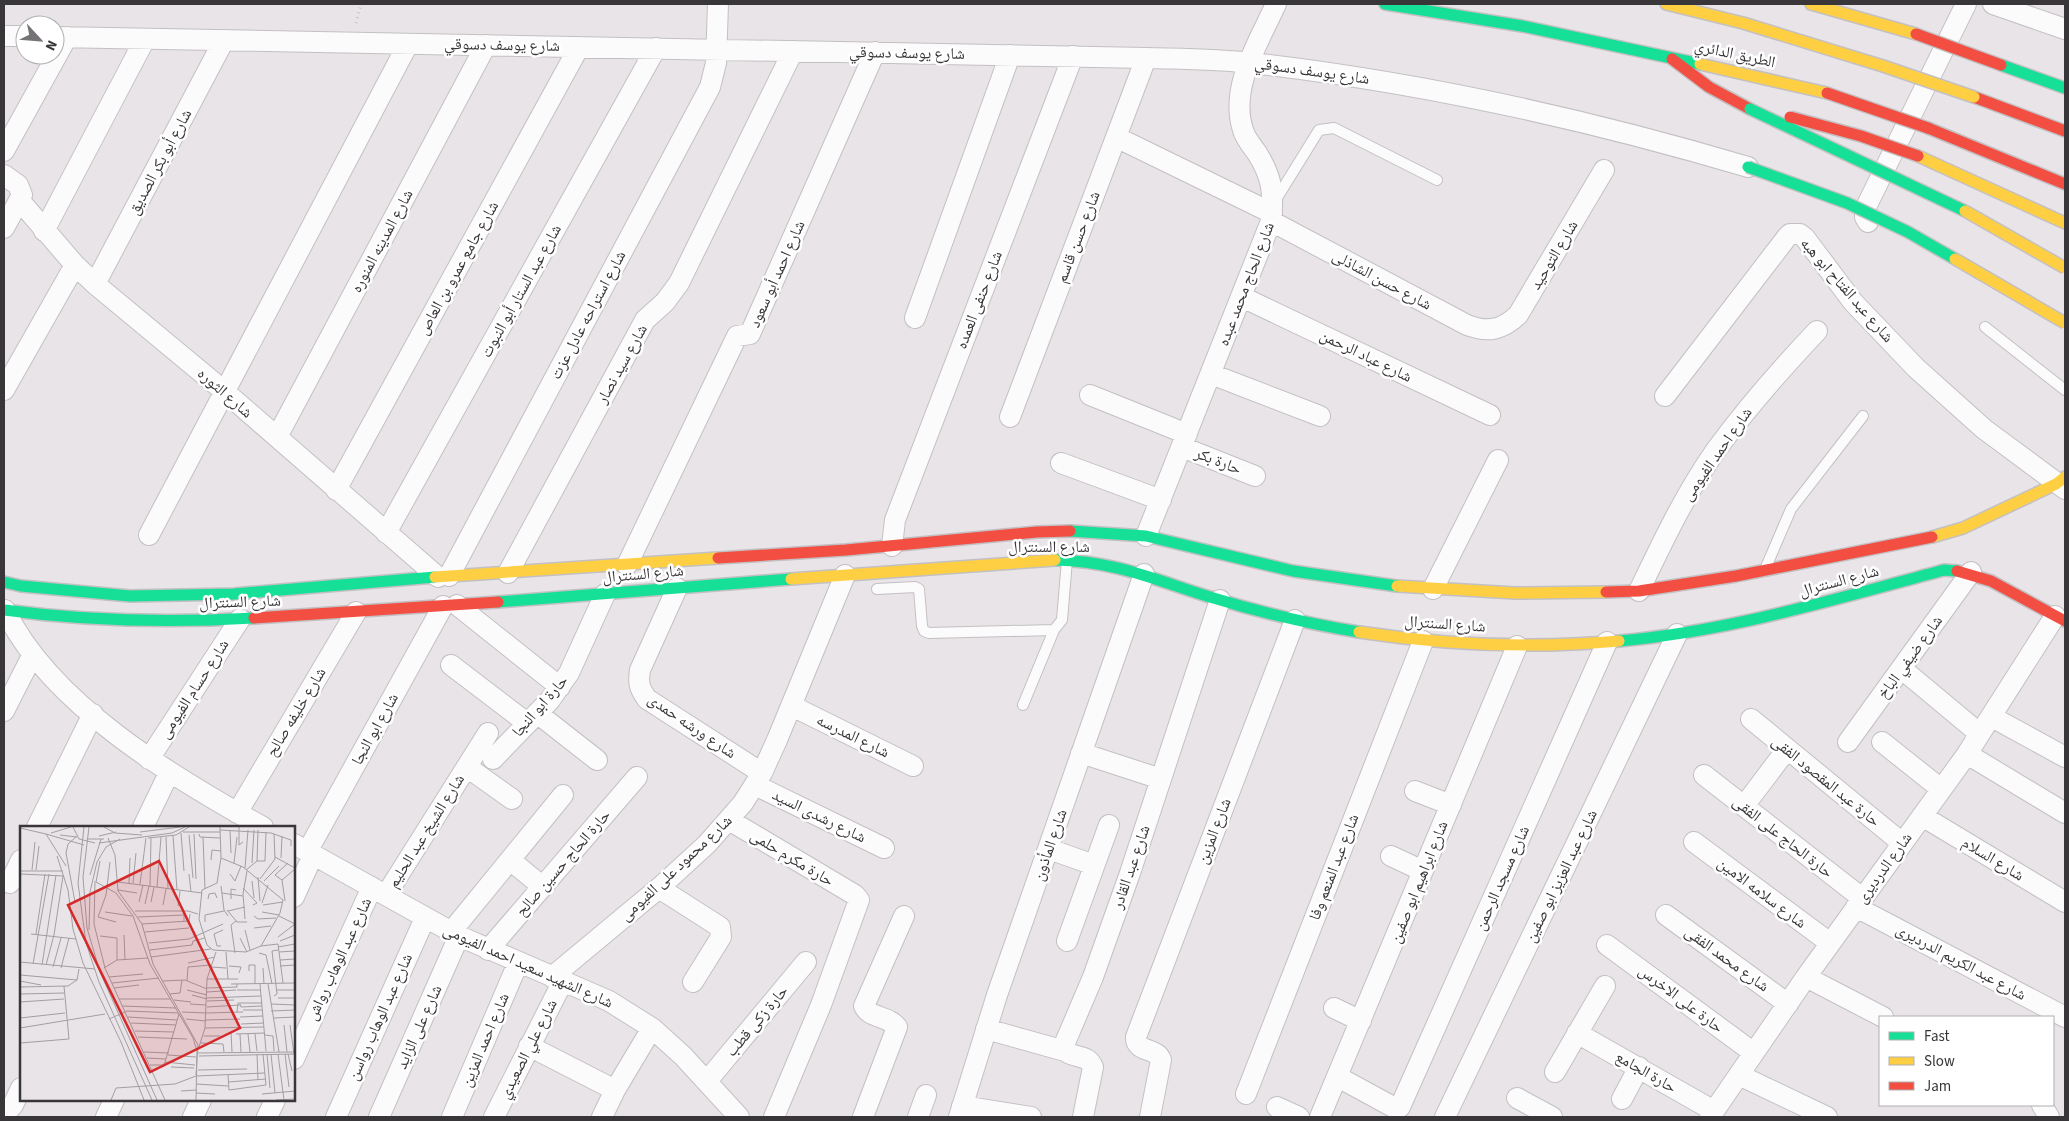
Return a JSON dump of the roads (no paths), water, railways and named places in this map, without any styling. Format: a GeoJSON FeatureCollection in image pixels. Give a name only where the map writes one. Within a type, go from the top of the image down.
{"type":"FeatureCollection","features":[{"type":"Feature","properties":{"kind":"main road","name":"الطريق الدائري"},"geometry":{"type":"LineString","coordinates":[[1385,4],[1541,30],[1750,73],[1827,93],[1928,128],[2065,184]]}},
{"type":"Feature","properties":{"kind":"main road","name":"الطريق الدائري"},"geometry":{"type":"LineString","coordinates":[[1666,4],[1778,34],[1883,66],[2065,131]]}},
{"type":"Feature","properties":{"kind":"main road"},"geometry":{"type":"LineString","coordinates":[[1810,4],[1916,34],[2065,88]]}},
{"type":"Feature","properties":{"kind":"main road"},"geometry":{"type":"LineString","coordinates":[[1671,58],[1695,79],[1721,96],[1821,145],[1909,183],[2004,233],[2065,268]]}},
{"type":"Feature","properties":{"kind":"main road"},"geometry":{"type":"LineString","coordinates":[[1750,109],[1805,120],[1918,156],[2065,223]]}},
{"type":"Feature","properties":{"kind":"main road"},"geometry":{"type":"LineString","coordinates":[[1748,167],[1847,203],[1908,232],[2065,323]]}},
{"type":"Feature","properties":{"kind":"main road","name":"شارع السنترال"},"geometry":{"type":"LineString","coordinates":[[4,582],[21,586],[130,596],[234,594],[443,577],[892,546],[1037,532],[1120,538],[1146,536],[1294,571],[1367,583],[1433,589],[1515,593],[1639,591],[1953,537],[2062,484]]}},
{"type":"Feature","properties":{"kind":"main road","name":"شارع السنترال"},"geometry":{"type":"LineString","coordinates":[[4,610],[42,616],[130,621],[240,619],[450,606],[845,575],[1067,560],[1116,562],[1144,574],[1220,600],[1294,620],[1423,641],[1517,646],[1607,642],[1677,634],[1743,623],[1944,570],[1963,567]]}},
{"type":"Feature","properties":{"kind":"main road"},"geometry":{"type":"LineString","coordinates":[[1963,567],[2060,619]]}},
{"type":"Feature","properties":{"kind":"street","name":"شارع استراحه عادل عزت"},"geometry":{"type":"LineString","coordinates":[[443,577],[710,87],[714,75],[718,4]]}},
{"type":"Feature","properties":{"kind":"street","name":"شارع الحاج محمد عبده"},"geometry":{"type":"LineString","coordinates":[[1146,536],[1242,296],[1272,213],[1268,170],[1243,131],[1240,113],[1243,78],[1276,4]]}},
{"type":"Feature","properties":{"kind":"street"},"geometry":{"type":"LineString","coordinates":[[1966,4],[1871,196],[1865,217],[1874,228],[1972,277],[2065,334]]}},
{"type":"Feature","properties":{"kind":"street"},"geometry":{"type":"LineString","coordinates":[[1993,4],[2065,29]]}},
{"type":"Feature","properties":{"kind":"street","name":"شارع يوسف دسوقي"},"geometry":{"type":"LineString","coordinates":[[65,37],[1073,56],[1250,62],[1343,75],[1529,109],[1620,131],[1748,167]]}},
{"type":"Feature","properties":{"kind":"street"},"geometry":{"type":"LineString","coordinates":[[44,231],[145,39]]}},
{"type":"Feature","properties":{"kind":"street","name":"شارع أبو بكر الصديق"},"geometry":{"type":"LineString","coordinates":[[95,284],[224,40]]}},
{"type":"Feature","properties":{"kind":"street"},"geometry":{"type":"LineString","coordinates":[[149,535],[408,44]]}},
{"type":"Feature","properties":{"kind":"street","name":"شارع المدينه المنوره"},"geometry":{"type":"LineString","coordinates":[[277,437],[486,45]]}},
{"type":"Feature","properties":{"kind":"street","name":"شارع جامع عمرو بن العاص"},"geometry":{"type":"LineString","coordinates":[[336,490],[579,47]]}},
{"type":"Feature","properties":{"kind":"street","name":"شارع عبد الستار أبو النبوت"},"geometry":{"type":"LineString","coordinates":[[386,533],[656,48]]}},
{"type":"Feature","properties":{"kind":"street","name":"شارع سيد نصار"},"geometry":{"type":"LineString","coordinates":[[508,573],[645,320],[665,302],[679,283],[793,51]]}},
{"type":"Feature","properties":{"kind":"street","name":"شارع احمد أبو سعود"},"geometry":{"type":"LineString","coordinates":[[627,565],[737,336],[750,334],[875,52]]}},
{"type":"Feature","properties":{"kind":"street"},"geometry":{"type":"LineString","coordinates":[[915,318],[1010,55]]}},
{"type":"Feature","properties":{"kind":"street","name":"شارع حنفى العمده"},"geometry":{"type":"LineString","coordinates":[[892,546],[895,520],[1073,56]]}},
{"type":"Feature","properties":{"kind":"street","name":"شارع حسن قاسم"},"geometry":{"type":"LineString","coordinates":[[1010,417],[1146,58]]}},
{"type":"Feature","properties":{"kind":"street"},"geometry":{"type":"LineString","coordinates":[[4,151],[47,65]]}},
{"type":"Feature","properties":{"kind":"street","name":"شارع حسن الشاذلى"},"geometry":{"type":"LineString","coordinates":[[1116,137],[1272,213],[1467,325],[1480,330],[1494,330]]}},
{"type":"Feature","properties":{"kind":"street","name":"شارع التوحيد"},"geometry":{"type":"LineString","coordinates":[[1494,330],[1507,324],[1518,315],[1604,170]]}},
{"type":"Feature","properties":{"kind":"street","name":"شارع الثوره"},"geometry":{"type":"LineString","coordinates":[[4,175],[21,190],[20,201],[75,266],[224,391],[386,533],[443,577]]}},
{"type":"Feature","properties":{"kind":"street"},"geometry":{"type":"LineString","coordinates":[[4,228],[20,201]]}},
{"type":"Feature","properties":{"kind":"street","name":"شارع عبد الفتاح ابو هبه"},"geometry":{"type":"LineString","coordinates":[[1665,396],[1790,234],[1800,234],[1853,302],[1916,368],[1984,429],[2062,484]]}},
{"type":"Feature","properties":{"kind":"street"},"geometry":{"type":"LineString","coordinates":[[4,390],[75,266]]}},
{"type":"Feature","properties":{"kind":"street","name":"شارع عباد الرحمن"},"geometry":{"type":"LineString","coordinates":[[1242,296],[1490,415]]}},
{"type":"Feature","properties":{"kind":"street","name":"شارع احمد الفيومى"},"geometry":{"type":"LineString","coordinates":[[1639,591],[1673,519],[1715,452],[1763,389],[1817,331]]}},
{"type":"Feature","properties":{"kind":"street"},"geometry":{"type":"LineString","coordinates":[[1211,374],[1320,416]]}},
{"type":"Feature","properties":{"kind":"street","name":"حارة بكر"},"geometry":{"type":"LineString","coordinates":[[1090,395],[1255,476]]}},
{"type":"Feature","properties":{"kind":"street"},"geometry":{"type":"LineString","coordinates":[[1433,589],[1498,460]]}},
{"type":"Feature","properties":{"kind":"street"},"geometry":{"type":"LineString","coordinates":[[1061,463],[1161,500]]}},
{"type":"Feature","properties":{"kind":"street","name":"شارع ضيفي الباخ"},"geometry":{"type":"LineString","coordinates":[[1848,742],[1902,669],[1963,567]]}},
{"type":"Feature","properties":{"kind":"street","name":"شارع المأذون"},"geometry":{"type":"LineString","coordinates":[[960,1112],[986,1029],[1144,574]]}},
{"type":"Feature","properties":{"kind":"street","name":"شارع محمود على الفيومى"},"geometry":{"type":"LineString","coordinates":[[558,978],[659,888],[729,820],[758,779],[792,706],[845,575]]}},
{"type":"Feature","properties":{"kind":"street","name":"شارع ورشه حمدى"},"geometry":{"type":"LineString","coordinates":[[677,588],[640,670],[638,682],[640,690],[647,699],[758,779]]}},
{"type":"Feature","properties":{"kind":"street","name":"حارة ابو النجا"},"geometry":{"type":"LineString","coordinates":[[493,759],[560,687],[569,673],[605,594]]}},
{"type":"Feature","properties":{"kind":"street","name":"شارع عبد القادر"},"geometry":{"type":"LineString","coordinates":[[1065,1051],[1066,1041],[1093,977],[1220,600]]}},
{"type":"Feature","properties":{"kind":"street"},"geometry":{"type":"LineString","coordinates":[[450,606],[560,687]]}},
{"type":"Feature","properties":{"kind":"street","name":"شارع ابو النجا"},"geometry":{"type":"LineString","coordinates":[[295,893],[305,850],[450,606]]}},
{"type":"Feature","properties":{"kind":"street"},"geometry":{"type":"LineString","coordinates":[[4,610],[32,656],[92,714],[169,773],[238,819],[260,826]]}},
{"type":"Feature","properties":{"kind":"street","name":"شارع خليفه صالح"},"geometry":{"type":"LineString","coordinates":[[238,819],[356,612]]}},
{"type":"Feature","properties":{"kind":"street","name":"شارع حسام الفيومى"},"geometry":{"type":"LineString","coordinates":[[149,759],[240,619]]}},
{"type":"Feature","properties":{"kind":"street","name":"شارع الدرديرى"},"geometry":{"type":"LineString","coordinates":[[1712,1114],[1806,977],[1967,754],[2060,619]]}},
{"type":"Feature","properties":{"kind":"street","name":"شارع المزين"},"geometry":{"type":"LineString","coordinates":[[1150,1117],[1162,1060],[1156,1052],[1139,1047],[1136,1043],[1136,1037],[1294,620]]}},
{"type":"Feature","properties":{"kind":"street","name":"شارع عبد العزيز ابو صفين"},"geometry":{"type":"LineString","coordinates":[[1445,1117],[1677,634]]}},
{"type":"Feature","properties":{"kind":"street","name":"شارع عبد المنعم وفا"},"geometry":{"type":"LineString","coordinates":[[1246,1094],[1423,641]]}},
{"type":"Feature","properties":{"kind":"street","name":"شارع مسجد الرحمن"},"geometry":{"type":"LineString","coordinates":[[1338,1077],[1395,1108],[1400,1107],[1607,642]]}},
{"type":"Feature","properties":{"kind":"street","name":"شارع ابراهيم ابو صفين"},"geometry":{"type":"LineString","coordinates":[[1320,1117],[1517,646]]}},
{"type":"Feature","properties":{"kind":"street"},"geometry":{"type":"LineString","coordinates":[[4,711],[32,656]]}},
{"type":"Feature","properties":{"kind":"street"},"geometry":{"type":"LineString","coordinates":[[451,665],[596,760]]}},
{"type":"Feature","properties":{"kind":"street"},"geometry":{"type":"LineString","coordinates":[[1902,669],[1980,734]]}},
{"type":"Feature","properties":{"kind":"street","name":"شارع المدرسه"},"geometry":{"type":"LineString","coordinates":[[792,706],[914,766]]}},
{"type":"Feature","properties":{"kind":"street"},"geometry":{"type":"LineString","coordinates":[[37,826],[92,714]]}},
{"type":"Feature","properties":{"kind":"street"},"geometry":{"type":"LineString","coordinates":[[1992,717],[2065,757]]}},
{"type":"Feature","properties":{"kind":"street","name":"حارة عبد المقصود الفقى"},"geometry":{"type":"LineString","coordinates":[[1751,719],[1902,843]]}},
{"type":"Feature","properties":{"kind":"street","name":"شارع الشيخ عبد الحليم"},"geometry":{"type":"LineString","coordinates":[[379,891],[466,768],[488,733]]}},
{"type":"Feature","properties":{"kind":"street"},"geometry":{"type":"LineString","coordinates":[[1882,742],[1941,789]]}},
{"type":"Feature","properties":{"kind":"street"},"geometry":{"type":"LineString","coordinates":[[1744,806],[1787,749]]}},
{"type":"Feature","properties":{"kind":"street"},"geometry":{"type":"LineString","coordinates":[[1081,753],[1161,779]]}},
{"type":"Feature","properties":{"kind":"street"},"geometry":{"type":"LineString","coordinates":[[1967,754],[2065,813]]}},
{"type":"Feature","properties":{"kind":"street","name":"شارع الشيخ عبد الحليم"},"geometry":{"type":"LineString","coordinates":[[466,768],[512,799]]}},
{"type":"Feature","properties":{"kind":"street"},"geometry":{"type":"LineString","coordinates":[[144,826],[169,773]]}},
{"type":"Feature","properties":{"kind":"street","name":"حارة الحاج على الفقى"},"geometry":{"type":"LineString","coordinates":[[1704,775],[1859,902]]}},
{"type":"Feature","properties":{"kind":"street","name":"حارة الحاج حسين صالح"},"geometry":{"type":"LineString","coordinates":[[488,950],[637,777]]}},
{"type":"Feature","properties":{"kind":"street","name":"شارع رشدى السيد"},"geometry":{"type":"LineString","coordinates":[[758,779],[884,848]]}},
{"type":"Feature","properties":{"kind":"street"},"geometry":{"type":"LineString","coordinates":[[1415,792],[1451,806]]}},
{"type":"Feature","properties":{"kind":"street","name":"شارع على الزايد"},"geometry":{"type":"LineString","coordinates":[[379,1117],[455,934],[510,860],[563,795]]}},
{"type":"Feature","properties":{"kind":"street","name":"شارع السلام"},"geometry":{"type":"LineString","coordinates":[[1922,816],[2065,902]]}},
{"type":"Feature","properties":{"kind":"street","name":"حارة مكرم حلمى"},"geometry":{"type":"LineString","coordinates":[[729,820],[855,895],[859,900],[859,905],[821,1005],[774,1117]]}},
{"type":"Feature","properties":{"kind":"street"},"geometry":{"type":"LineString","coordinates":[[1067,941],[1109,825]]}},
{"type":"Feature","properties":{"kind":"street","name":"شارع سلامه الامين"},"geometry":{"type":"LineString","coordinates":[[1694,842],[1830,943]]}},
{"type":"Feature","properties":{"kind":"street"},"geometry":{"type":"LineString","coordinates":[[1049,849],[1094,865]]}},
{"type":"Feature","properties":{"kind":"street","name":"شارع الشهيد سعيد احمد الفيومى"},"geometry":{"type":"LineString","coordinates":[[305,850],[455,934],[488,950],[609,1001],[652,1028],[707,1081],[739,1117]]}},
{"type":"Feature","properties":{"kind":"street"},"geometry":{"type":"LineString","coordinates":[[1391,856],[1423,871]]}},
{"type":"Feature","properties":{"kind":"street"},"geometry":{"type":"LineString","coordinates":[[510,860],[543,886]]}},
{"type":"Feature","properties":{"kind":"street"},"geometry":{"type":"LineString","coordinates":[[10,883],[20,862]]}},
{"type":"Feature","properties":{"kind":"street"},"geometry":{"type":"LineString","coordinates":[[659,888],[720,927],[721,937],[693,982]]}},
{"type":"Feature","properties":{"kind":"street","name":"شارع عبد الوهاب رواش"},"geometry":{"type":"LineString","coordinates":[[295,1057],[379,891]]}},
{"type":"Feature","properties":{"kind":"street","name":"شارع عبد الكريم الدرديرى"},"geometry":{"type":"LineString","coordinates":[[1859,902],[2065,1017]]}},
{"type":"Feature","properties":{"kind":"street","name":"شارع محمد الفقى"},"geometry":{"type":"LineString","coordinates":[[1666,915],[1788,1004]]}},
{"type":"Feature","properties":{"kind":"street"},"geometry":{"type":"LineString","coordinates":[[863,1117],[896,1027],[892,1022],[868,1012],[864,1006],[904,916]]}},
{"type":"Feature","properties":{"kind":"street","name":"شارع عبد الوهاب رواسن"},"geometry":{"type":"LineString","coordinates":[[336,1117],[425,918]]}},
{"type":"Feature","properties":{"kind":"street","name":"حارة على الاخرس"},"geometry":{"type":"LineString","coordinates":[[1607,945],[1754,1053]]}},
{"type":"Feature","properties":{"kind":"street","name":"حارة زكى قطب"},"geometry":{"type":"LineString","coordinates":[[707,1081],[806,962]]}},
{"type":"Feature","properties":{"kind":"street","name":"شارع احمد المزين"},"geometry":{"type":"LineString","coordinates":[[452,1117],[518,963]]}},
{"type":"Feature","properties":{"kind":"street"},"geometry":{"type":"LineString","coordinates":[[1806,977],[1881,1016]]}},
{"type":"Feature","properties":{"kind":"street","name":"شارع علي الصعيدي"},"geometry":{"type":"LineString","coordinates":[[494,1117],[529,1046],[558,978]]}},
{"type":"Feature","properties":{"kind":"street"},"geometry":{"type":"LineString","coordinates":[[1554,1072],[1605,986]]}},
{"type":"Feature","properties":{"kind":"street"},"geometry":{"type":"LineString","coordinates":[[1334,1008],[1361,1022]]}},
{"type":"Feature","properties":{"kind":"street"},"geometry":{"type":"LineString","coordinates":[[602,1117],[615,1090],[652,1028]]}},
{"type":"Feature","properties":{"kind":"street"},"geometry":{"type":"LineString","coordinates":[[986,1029],[1085,1058],[1093,1067],[1083,1117]]}},
{"type":"Feature","properties":{"kind":"street","name":"حارة الجامع"},"geometry":{"type":"LineString","coordinates":[[1577,1033],[1639,1067],[1712,1114]]}},
{"type":"Feature","properties":{"kind":"street"},"geometry":{"type":"LineString","coordinates":[[529,1046],[615,1090]]}},
{"type":"Feature","properties":{"kind":"street"},"geometry":{"type":"LineString","coordinates":[[1622,1100],[1639,1067]]}},
{"type":"Feature","properties":{"kind":"street"},"geometry":{"type":"LineString","coordinates":[[1739,1075],[1827,1117]]}},
{"type":"Feature","properties":{"kind":"street"},"geometry":{"type":"LineString","coordinates":[[4,1115],[13,1105],[20,1090]]}},
{"type":"Feature","properties":{"kind":"street"},"geometry":{"type":"LineString","coordinates":[[918,1117],[926,1095]]}},
{"type":"Feature","properties":{"kind":"street"},"geometry":{"type":"LineString","coordinates":[[1517,1098],[1542,1115]]}},
{"type":"Feature","properties":{"kind":"street"},"geometry":{"type":"LineString","coordinates":[[106,1117],[114,1101]]}},
{"type":"Feature","properties":{"kind":"street"},"geometry":{"type":"LineString","coordinates":[[193,1117],[201,1101]]}},
{"type":"Feature","properties":{"kind":"street"},"geometry":{"type":"LineString","coordinates":[[267,1117],[275,1101]]}},
{"type":"Feature","properties":{"kind":"street"},"geometry":{"type":"LineString","coordinates":[[2043,1106],[2049,1117]]}},
{"type":"Feature","properties":{"kind":"street"},"geometry":{"type":"LineString","coordinates":[[1277,1107],[1299,1117]]}},
{"type":"Feature","properties":{"kind":"street"},"geometry":{"type":"LineString","coordinates":[[960,1112],[1031,1117]]}},
{"type":"Feature","properties":{"kind":"lane"},"geometry":{"type":"LineString","coordinates":[[1272,213],[1319,130],[1334,128],[1437,180]]}},
{"type":"Feature","properties":{"kind":"lane"},"geometry":{"type":"LineString","coordinates":[[1985,327],[2065,390]]}},
{"type":"Feature","properties":{"kind":"lane"},"geometry":{"type":"LineString","coordinates":[[1764,571],[1791,509],[1863,416]]}},
{"type":"Feature","properties":{"kind":"lane"},"geometry":{"type":"LineString","coordinates":[[1023,705],[1054,630],[1062,620],[1067,560]]}},
{"type":"Feature","properties":{"kind":"lane"},"geometry":{"type":"LineString","coordinates":[[877,589],[915,587],[919,589],[922,626],[926,632],[1054,630]]}}]}
